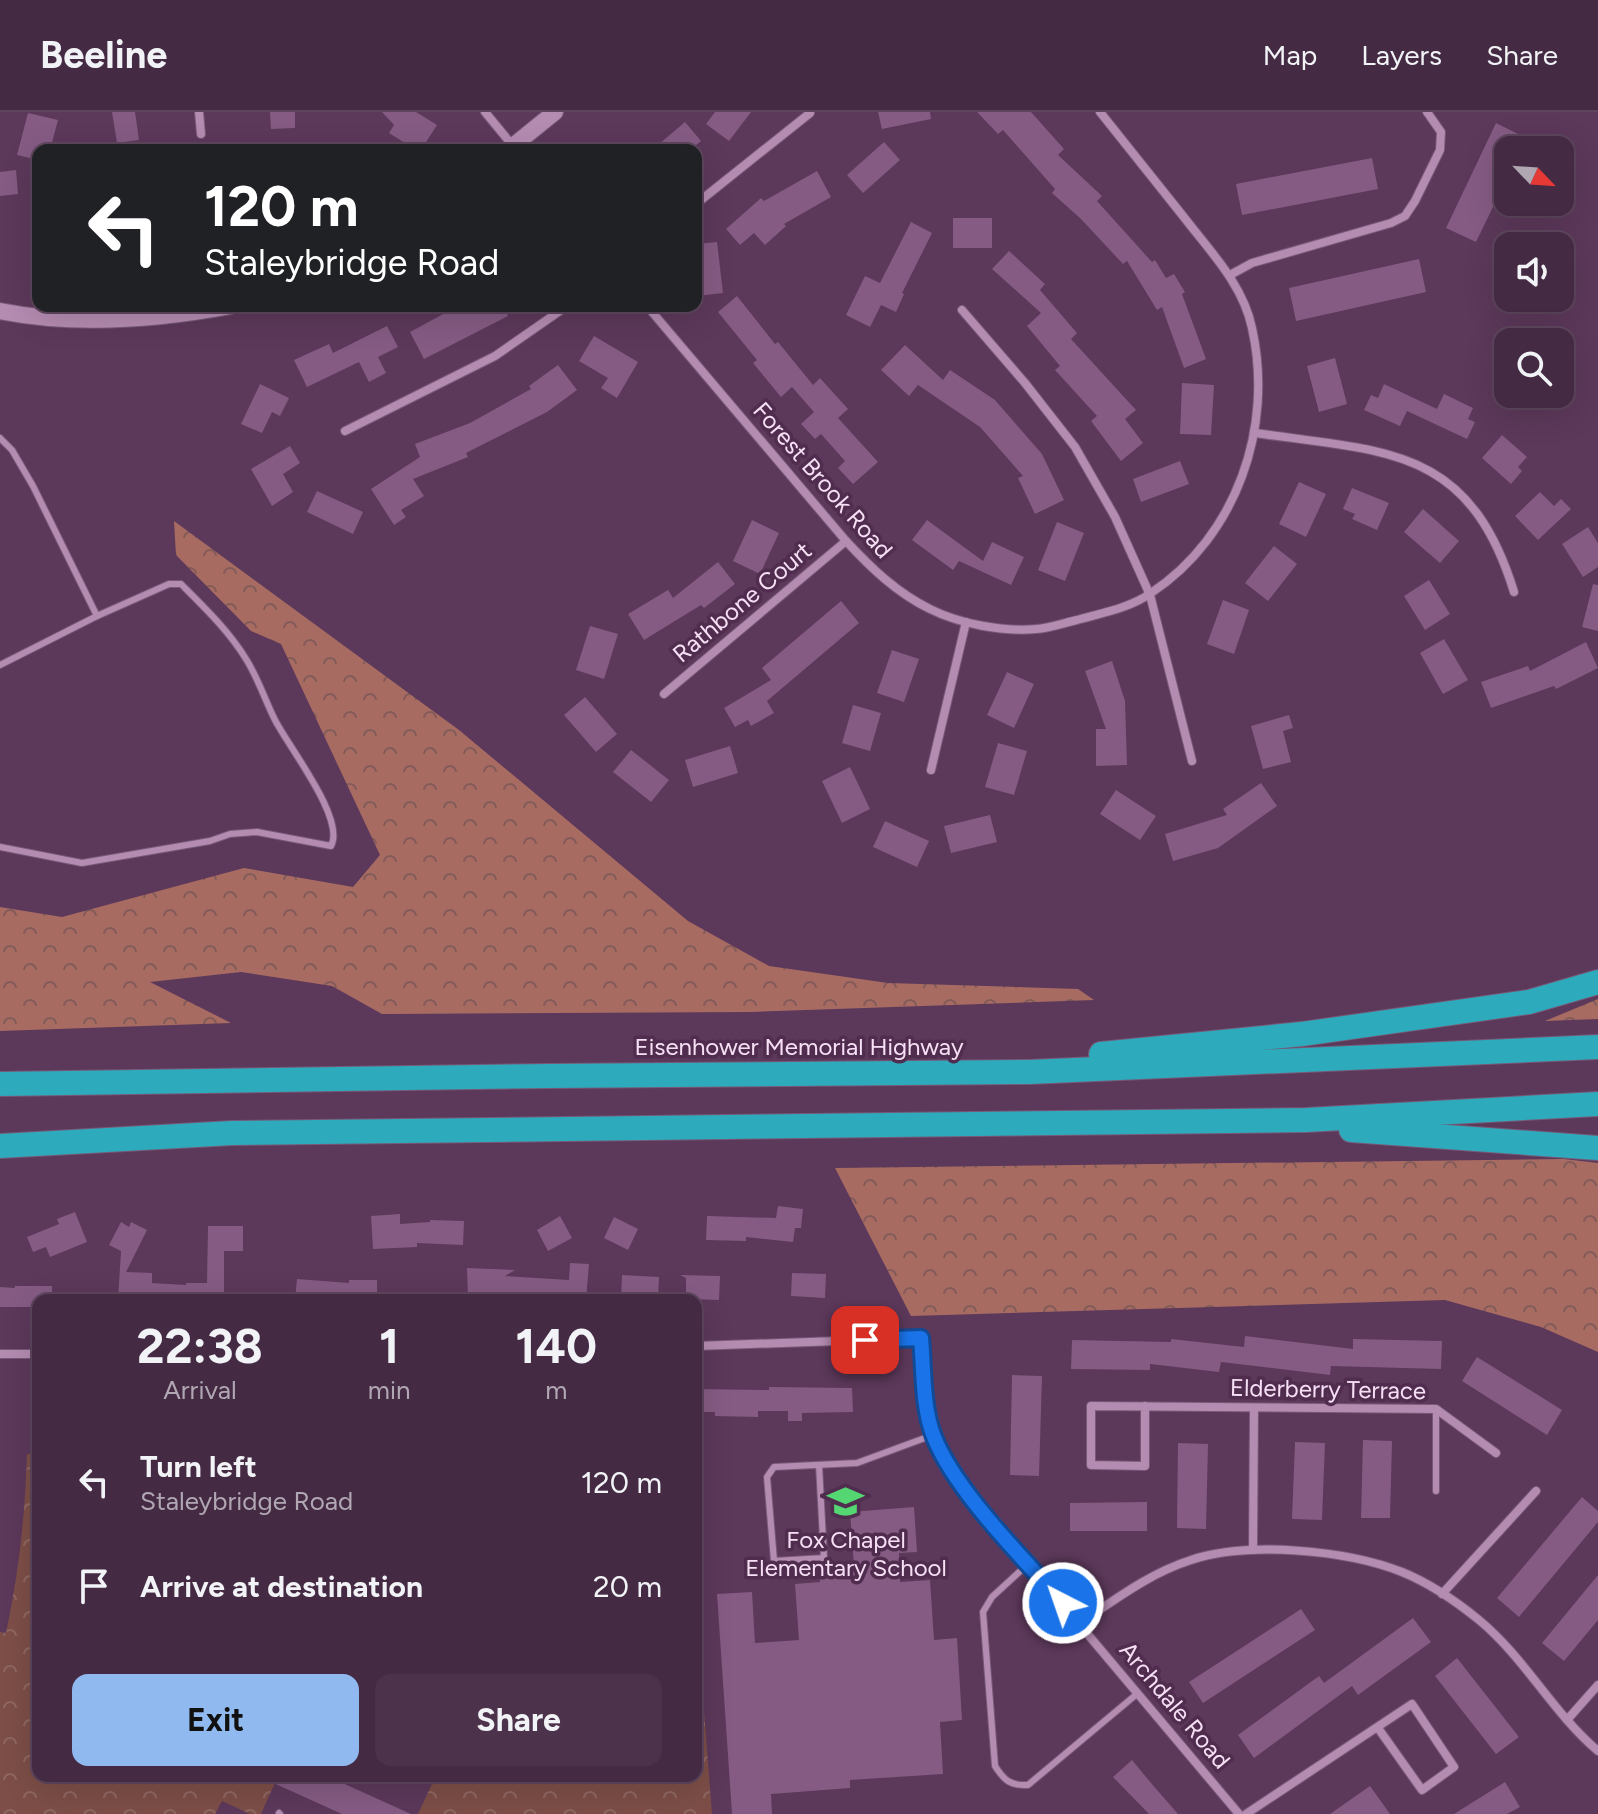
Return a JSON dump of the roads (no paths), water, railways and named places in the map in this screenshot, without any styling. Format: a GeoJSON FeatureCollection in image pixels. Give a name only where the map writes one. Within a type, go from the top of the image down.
{"type":"FeatureCollection","features":[{"type":"Feature","properties":{"kind":"highway"},"geometry":{"type":"LineString","coordinates":[[920,1072],[1302,1034],[1529,1002],[1598,982]]}},
{"type":"Feature","properties":{"kind":"highway","name":"Eisenhower Memorial Highway"},"geometry":{"type":"LineString","coordinates":[[0,1084],[1029,1072],[1598,1047]]}},
{"type":"Feature","properties":{"kind":"highway"},"geometry":{"type":"LineString","coordinates":[[0,1146],[232,1133],[1306,1120],[1598,1104]]}},
{"type":"Feature","properties":{"kind":"highway"},"geometry":{"type":"LineString","coordinates":[[1224,1121],[1598,1148]]}},
{"type":"Feature","properties":{"kind":"street"},"geometry":{"type":"LineString","coordinates":[[199,112],[201,134]]}},
{"type":"Feature","properties":{"kind":"street"},"geometry":{"type":"LineString","coordinates":[[485,112],[509,144]]}},
{"type":"Feature","properties":{"kind":"street"},"geometry":{"type":"LineString","coordinates":[[519,144],[555,112]]}},
{"type":"Feature","properties":{"kind":"street","name":"Forest Brook Road"},"geometry":{"type":"LineString","coordinates":[[652,312],[846,541],[871,569],[900,592],[932,610],[966,622],[1036,629],[1118,609],[1150,595],[1184,567],[1218,528],[1243,479],[1255,433],[1259,380],[1252,326],[1230,275],[1100,112]]}},
{"type":"Feature","properties":{"kind":"street"},"geometry":{"type":"LineString","coordinates":[[1230,275],[1252,263],[1391,223],[1405,216],[1440,150],[1441,132],[1427,112]]}},
{"type":"Feature","properties":{"kind":"street"},"geometry":{"type":"LineString","coordinates":[[702,199],[810,113]]}},
{"type":"Feature","properties":{"kind":"street"},"geometry":{"type":"LineString","coordinates":[[962,310],[1075,447],[1115,517],[1150,595],[1192,761]]}},
{"type":"Feature","properties":{"kind":"street"},"geometry":{"type":"LineString","coordinates":[[0,311],[69,318],[131,319],[198,312]]}},
{"type":"Feature","properties":{"kind":"street"},"geometry":{"type":"LineString","coordinates":[[345,431],[495,356],[558,312]]}},
{"type":"Feature","properties":{"kind":"street"},"geometry":{"type":"LineString","coordinates":[[1255,433],[1383,451],[1425,467],[1465,495],[1486,523],[1503,555],[1514,592]]}},
{"type":"Feature","properties":{"kind":"street","name":"Rathbone Court"},"geometry":{"type":"LineString","coordinates":[[664,694],[846,541]]}},
{"type":"Feature","properties":{"kind":"street"},"geometry":{"type":"LineString","coordinates":[[931,770],[966,622]]}},
{"type":"Feature","properties":{"kind":"street","name":"Archdale Road"},"geometry":{"type":"LineString","coordinates":[[702,1346],[921,1338],[933,1435],[957,1479],[1239,1814]]}},
{"type":"Feature","properties":{"kind":"street"},"geometry":{"type":"LineString","coordinates":[[0,1354],[32,1354]]}},
{"type":"Feature","properties":{"kind":"street","name":"Elderberry Terrace"},"geometry":{"type":"LineString","coordinates":[[1145,1406],[1145,1466],[1091,1465],[1091,1406],[1145,1406],[1254,1408],[1436,1409],[1496,1453]]}},
{"type":"Feature","properties":{"kind":"street"},"geometry":{"type":"LineString","coordinates":[[1253,1550],[1254,1408]]}},
{"type":"Feature","properties":{"kind":"street"},"geometry":{"type":"LineString","coordinates":[[1442,1594],[1536,1491]]}},
{"type":"Feature","properties":{"kind":"street"},"geometry":{"type":"LineString","coordinates":[[1080,1623],[1143,1581],[1192,1559],[1253,1550],[1369,1561],[1404,1573],[1480,1620],[1598,1751]]}},
{"type":"Feature","properties":{"kind":"street"},"geometry":{"type":"LineString","coordinates":[[1567,1720],[1598,1685]]}},
{"type":"Feature","properties":{"kind":"street"},"geometry":{"type":"LineString","coordinates":[[1246,1814],[1412,1704],[1454,1767],[1422,1790],[1378,1728]]}},
{"type":"Feature","properties":{"kind":"lane"},"geometry":{"type":"LineString","coordinates":[[0,438],[12,450],[33,486],[97,616]]}},
{"type":"Feature","properties":{"kind":"lane"},"geometry":{"type":"LineString","coordinates":[[0,665],[97,616],[169,584],[181,584],[205,607],[246,659],[276,723],[319,794],[335,832],[331,846],[257,832],[230,834],[210,841],[82,863],[0,847]]}},
{"type":"Feature","properties":{"kind":"lane"},"geometry":{"type":"LineString","coordinates":[[1436,1409],[1436,1491]]}},
{"type":"Feature","properties":{"kind":"lane"},"geometry":{"type":"LineString","coordinates":[[819,1465],[824,1558],[774,1561],[767,1477],[774,1467],[857,1463],[933,1435]]}},
{"type":"Feature","properties":{"kind":"lane"},"geometry":{"type":"LineString","coordinates":[[1028,1564],[992,1597],[983,1612],[995,1766],[1005,1780],[1017,1786],[1028,1785],[1138,1693]]}},
{"type":"Feature","properties":{"kind":"place","name":"Fox Chapel Elementary School"},"geometry":{"type":"Point","coordinates":[846,1502]}}]}
